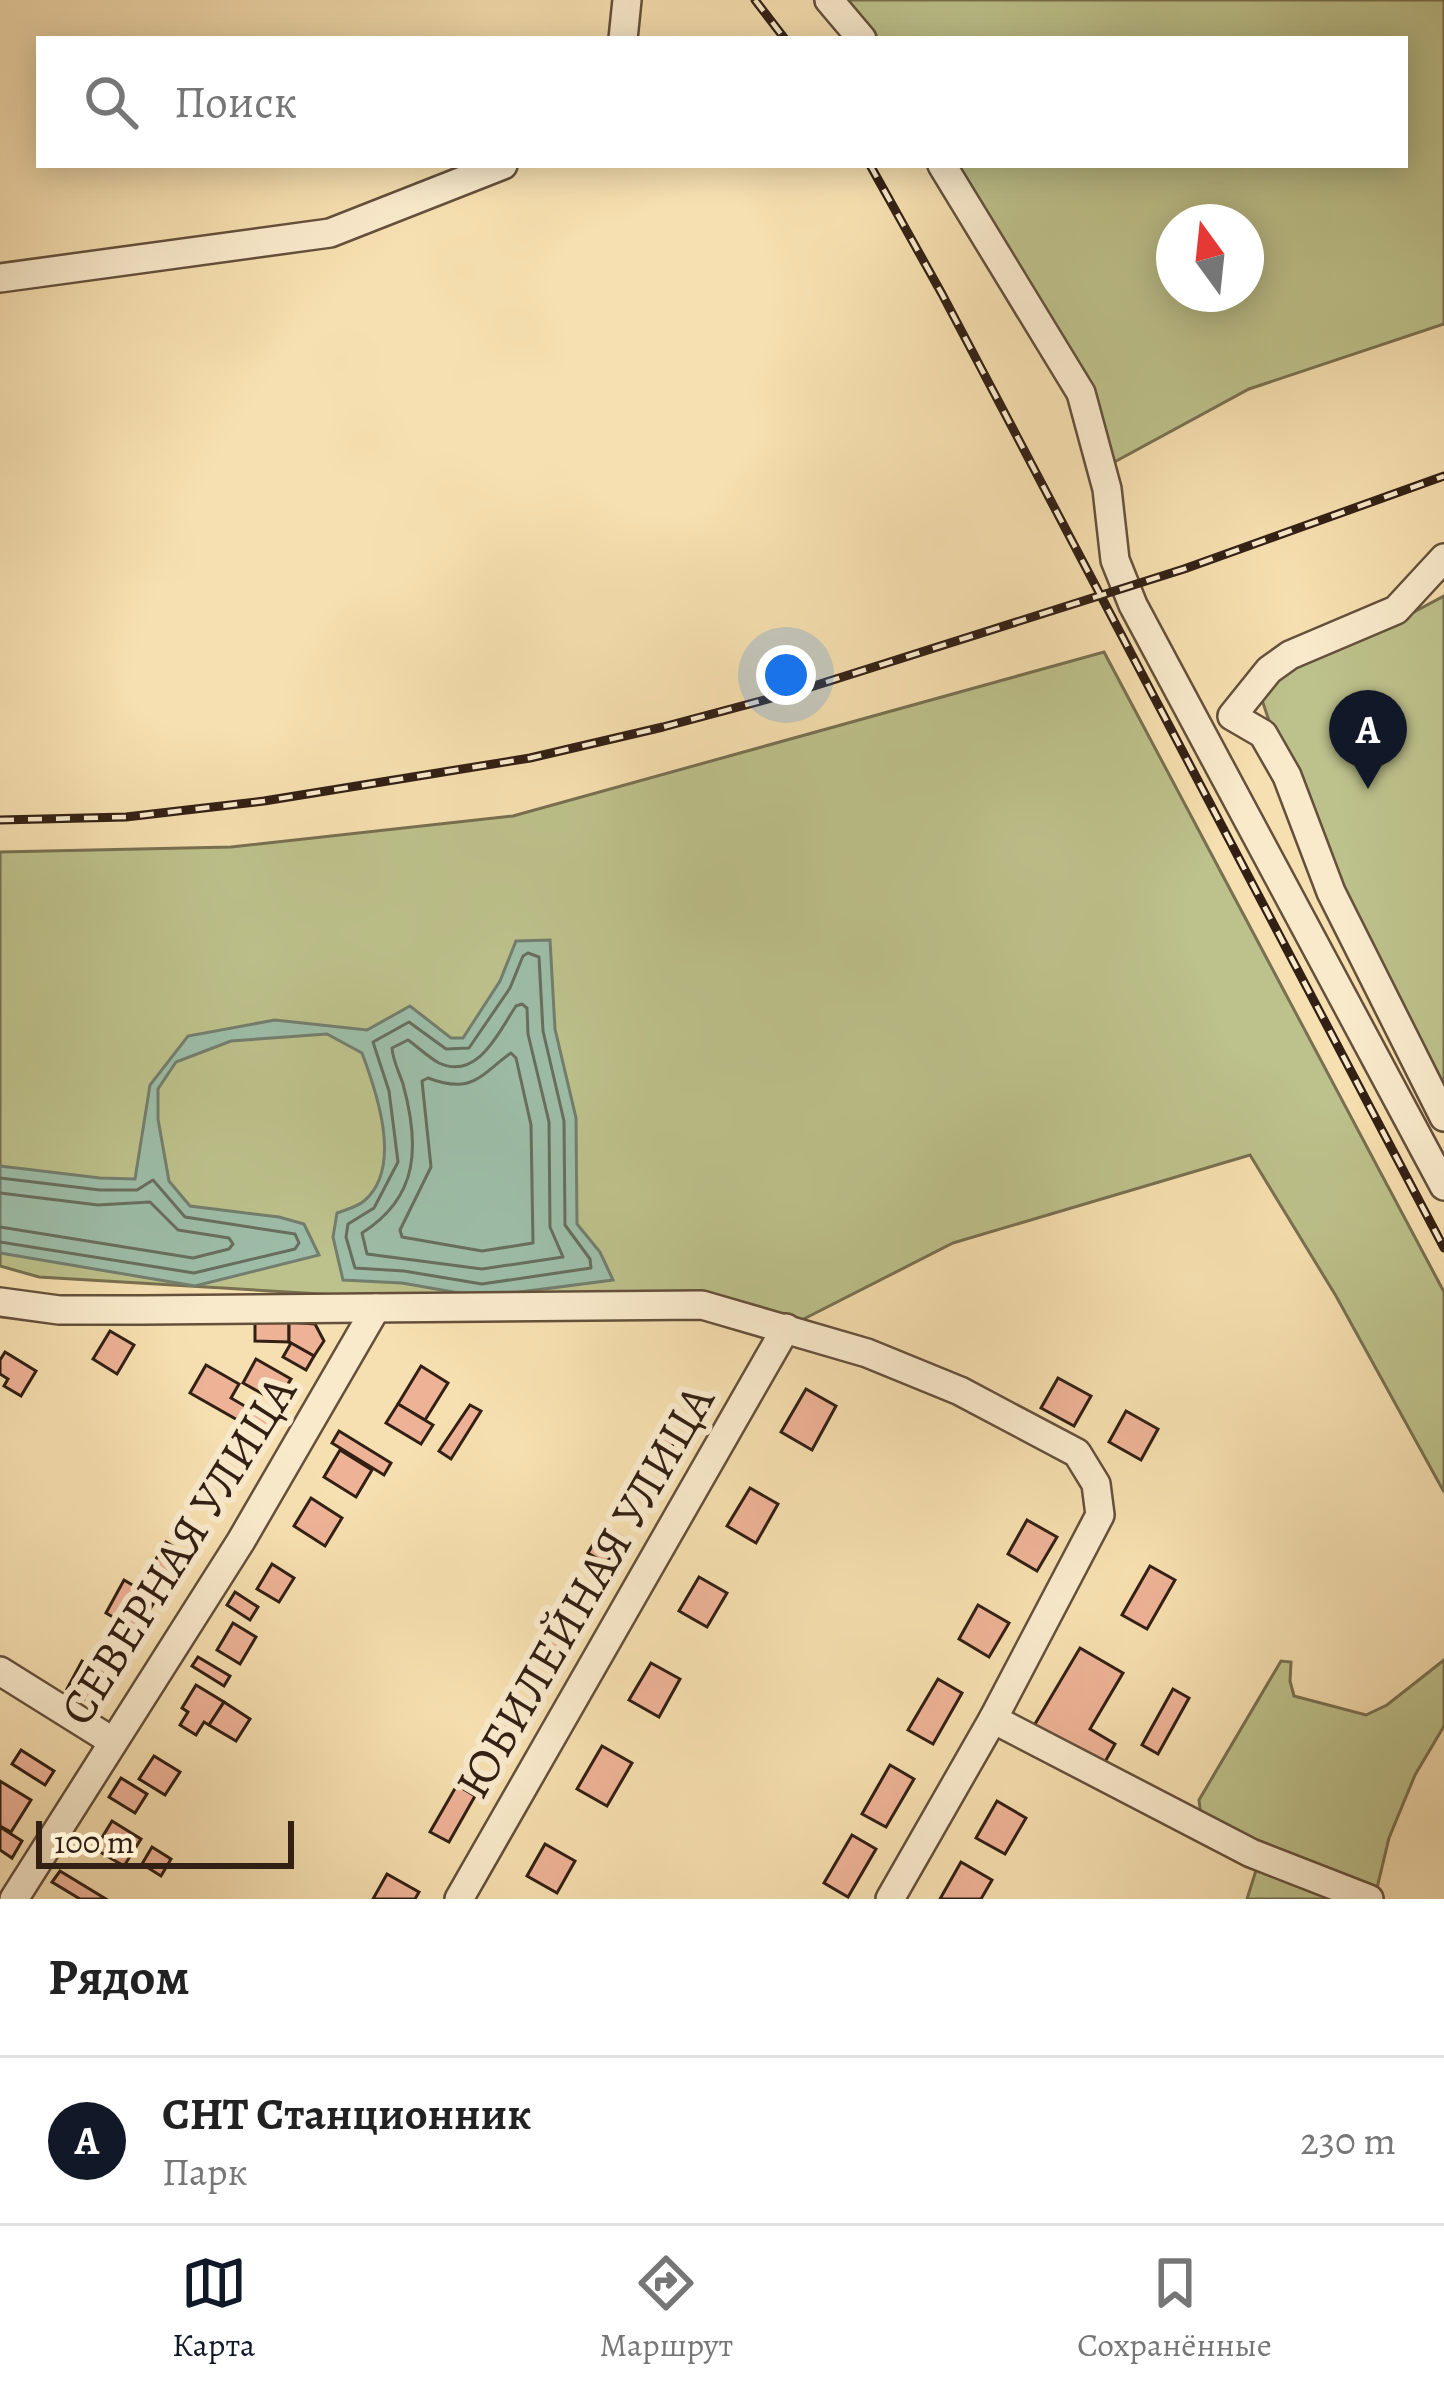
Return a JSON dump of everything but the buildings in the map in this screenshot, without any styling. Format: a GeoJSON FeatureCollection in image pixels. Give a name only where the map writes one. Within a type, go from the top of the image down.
{"type":"FeatureCollection","features":[{"type":"Feature","properties":{"kind":"street"},"geometry":{"type":"LineString","coordinates":[[623,36],[627,0]]}},
{"type":"Feature","properties":{"kind":"street"},"geometry":{"type":"LineString","coordinates":[[829,0],[859,36]]}},
{"type":"Feature","properties":{"kind":"street"},"geometry":{"type":"LineString","coordinates":[[0,278],[330,232],[494,168]]}},
{"type":"Feature","properties":{"kind":"street"},"geometry":{"type":"LineString","coordinates":[[944,168],[1082,393],[1107,489],[1115,560],[1132,604],[1444,1186]]}},
{"type":"Feature","properties":{"kind":"street"},"geometry":{"type":"LineString","coordinates":[[1199,723],[1232,716],[1269,670],[1290,655],[1396,610],[1444,558]]}},
{"type":"Feature","properties":{"kind":"street"},"geometry":{"type":"LineString","coordinates":[[1232,716],[1263,734],[1287,776],[1330,892],[1444,1117]]}},
{"type":"Feature","properties":{"kind":"street"},"geometry":{"type":"LineString","coordinates":[[1,1305],[80,1310],[702,1305],[867,1353],[960,1390],[1077,1453],[1096,1484],[1100,1515],[993,1719],[890,1899]]}},
{"type":"Feature","properties":{"kind":"street","name":"СЕВЕРНАЯ УЛИЦА"},"geometry":{"type":"LineString","coordinates":[[14,1899],[241,1541],[376,1308]]}},
{"type":"Feature","properties":{"kind":"street","name":"ЮБИЛЕЙНАЯ УЛИЦА"},"geometry":{"type":"LineString","coordinates":[[459,1899],[786,1328]]}},
{"type":"Feature","properties":{"kind":"street"},"geometry":{"type":"LineString","coordinates":[[0,1672],[112,1741]]}},
{"type":"Feature","properties":{"kind":"street"},"geometry":{"type":"LineString","coordinates":[[993,1719],[1251,1853],[1369,1899]]}},
{"type":"Feature","properties":{"kind":"green space"},"geometry":{"type":"Polygon","coordinates":[[[845,0],[1444,0],[1444,324],[1249,389],[1107,466],[957,168],[1408,168],[1408,36],[874,36],[845,0]]]}},
{"type":"Feature","properties":{"kind":"green space"},"geometry":{"type":"Polygon","coordinates":[[[1444,596],[1444,1132],[1382,1016],[1323,881],[1261,697],[1275,674],[1444,596]]]}},
{"type":"Feature","properties":{"kind":"green space"},"geometry":{"type":"Polygon","coordinates":[[[1104,652],[1444,1292],[1444,1492],[1336,1296],[1250,1155],[953,1243],[786,1328],[702,1305],[370,1297],[39,1277],[0,1266],[0,852],[231,847],[513,816],[1104,652]]]}},
{"type":"Feature","properties":{"kind":"green space"},"geometry":{"type":"Polygon","coordinates":[[[1444,1660],[1444,1726],[1415,1775],[1389,1838],[1377,1888],[1382,1899],[1247,1899],[1258,1864],[1201,1817],[1199,1800],[1281,1661],[1291,1662],[1294,1696],[1366,1715],[1387,1705],[1444,1660]]]}},
{"type":"Feature","properties":{"kind":"water"},"geometry":{"type":"Polygon","coordinates":[[[550,940],[555,1029],[576,1118],[577,1224],[600,1252],[613,1280],[482,1297],[402,1283],[343,1280],[333,1237],[337,1213],[361,1203],[376,1187],[382,1170],[383,1130],[362,1053],[327,1034],[231,1041],[176,1062],[158,1089],[169,1181],[190,1206],[304,1224],[319,1255],[195,1286],[0,1253],[0,1166],[135,1179],[150,1085],[188,1036],[275,1020],[367,1030],[410,1006],[451,1038],[463,1038],[500,981],[516,941],[550,940]]]}},
{"type":"Feature","properties":{"kind":"railway"},"geometry":{"type":"LineString","coordinates":[[755,0],[783,36]]}},
{"type":"Feature","properties":{"kind":"railway"},"geometry":{"type":"LineString","coordinates":[[872,168],[1444,1248]]}},
{"type":"Feature","properties":{"kind":"railway"},"geometry":{"type":"LineString","coordinates":[[0,820],[126,817],[264,801],[530,758],[663,727],[798,691],[1184,569],[1444,476]]}},
{"type":"Feature","properties":{"kind":"place","name":"СНТ Станционник"},"geometry":{"type":"Point","coordinates":[1368,789]}}]}
